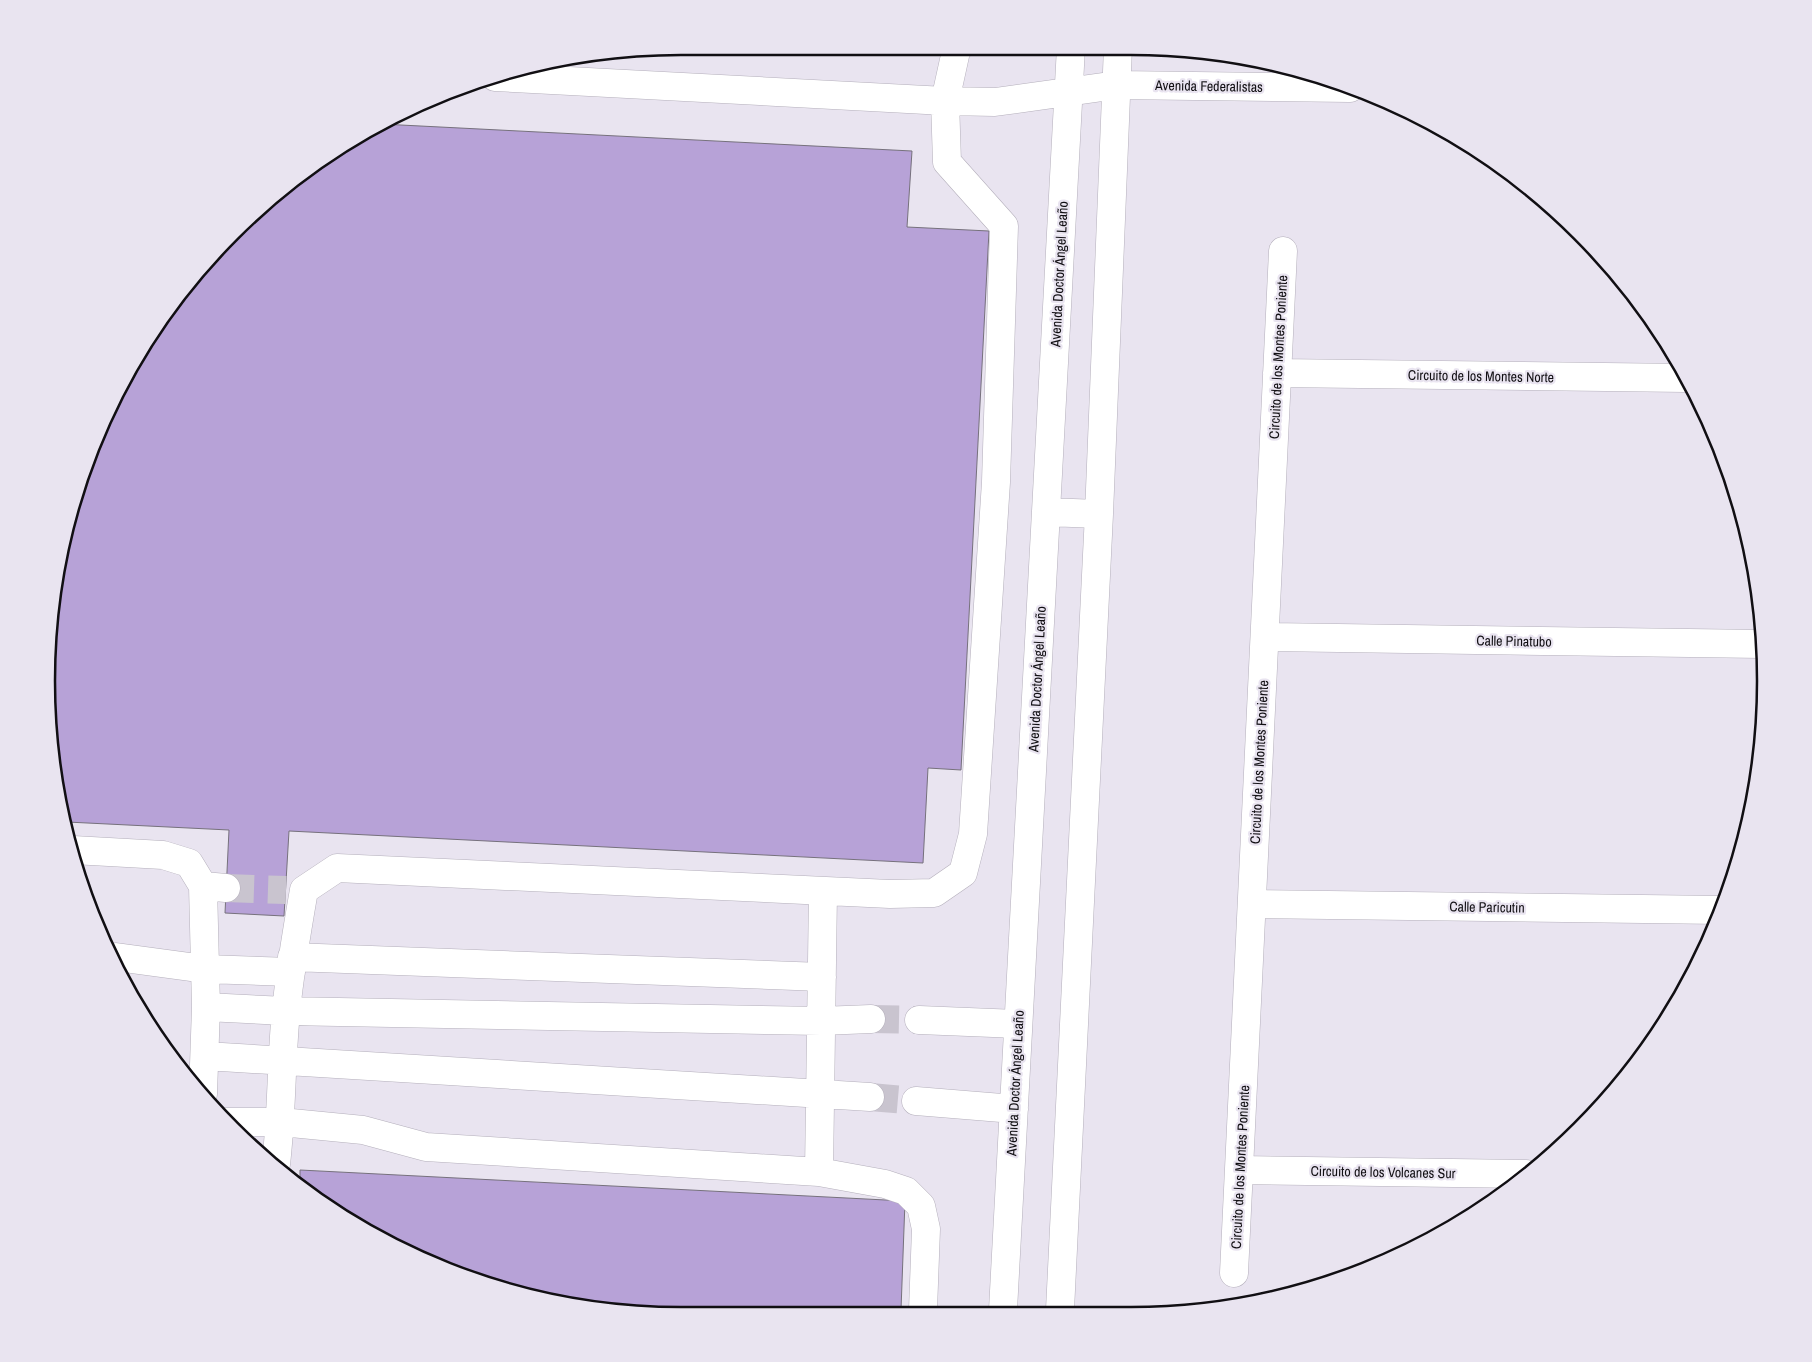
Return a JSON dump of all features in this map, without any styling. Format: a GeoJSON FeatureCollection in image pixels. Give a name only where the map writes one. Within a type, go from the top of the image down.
{"type":"FeatureCollection","features":[{"type":"Feature","properties":{"kind":"street"},"geometry":{"type":"LineString","coordinates":[[277,1159],[281,1122],[283,1060],[295,890],[337,868],[890,894],[934,893],[962,873],[973,834],[996,482],[1004,226],[947,162],[944,101],[955,55]]}},
{"type":"Feature","properties":{"kind":"street","name":"Avenida Doctor Ángel Leaño"},"geometry":{"type":"LineString","coordinates":[[1003,1307],[1071,55]]}},
{"type":"Feature","properties":{"kind":"street"},"geometry":{"type":"LineString","coordinates":[[1060,1307],[1099,514],[1118,55]]}},
{"type":"Feature","properties":{"kind":"street","name":"Avenida Federalistas"},"geometry":{"type":"LineString","coordinates":[[513,78],[944,101],[995,102],[1117,85],[1331,88]]}},
{"type":"Feature","properties":{"kind":"street","name":"Circuito de los Montes Poniente"},"geometry":{"type":"LineString","coordinates":[[1234,1273],[1283,251]]}},
{"type":"Feature","properties":{"kind":"street","name":"Circuito de los Montes Norte"},"geometry":{"type":"LineString","coordinates":[[1277,374],[1678,378]]}},
{"type":"Feature","properties":{"kind":"street"},"geometry":{"type":"LineString","coordinates":[[1046,512],[1099,514]]}},
{"type":"Feature","properties":{"kind":"street","name":"Calle Pinatubo"},"geometry":{"type":"LineString","coordinates":[[1265,637],[1756,644]]}},
{"type":"Feature","properties":{"kind":"street"},"geometry":{"type":"LineString","coordinates":[[78,850],[163,855],[189,863],[214,887],[205,969],[206,1007],[203,1086]]}},
{"type":"Feature","properties":{"kind":"street"},"geometry":{"type":"LineString","coordinates":[[820,1172],[820,1021],[823,892]]}},
{"type":"Feature","properties":{"kind":"street","name":"Calle Paricutin"},"geometry":{"type":"LineString","coordinates":[[1252,904],[1713,910]]}},
{"type":"Feature","properties":{"kind":"street"},"geometry":{"type":"LineString","coordinates":[[120,958],[205,969],[291,965],[822,977]]}},
{"type":"Feature","properties":{"kind":"street"},"geometry":{"type":"LineString","coordinates":[[206,1007],[286,1011],[820,1021],[871,1019]]}},
{"type":"Feature","properties":{"kind":"street"},"geometry":{"type":"LineString","coordinates":[[918,1020],[1018,1024]]}},
{"type":"Feature","properties":{"kind":"street"},"geometry":{"type":"LineString","coordinates":[[205,1056],[870,1097]]}},
{"type":"Feature","properties":{"kind":"street"},"geometry":{"type":"LineString","coordinates":[[916,1101],[1014,1109]]}},
{"type":"Feature","properties":{"kind":"street"},"geometry":{"type":"LineString","coordinates":[[236,1122],[281,1122],[363,1130],[426,1147],[820,1172],[885,1184],[906,1191],[921,1206],[926,1229],[923,1307]]}},
{"type":"Feature","properties":{"kind":"street","name":"Circuito de los Volcanes Sur"},"geometry":{"type":"LineString","coordinates":[[1240,1170],[1517,1174]]}},
{"type":"Feature","properties":{"kind":"building"},"geometry":{"type":"Polygon","coordinates":[[[395,125],[912,151],[907,227],[989,231],[961,770],[928,768],[923,863],[289,831],[284,916],[225,913],[229,830],[71,822],[60,763],[56,722],[56,640],[60,599],[76,519],[88,480],[103,441],[139,368],[184,300],[210,268],[268,210],[300,184],[368,139],[395,125]]]}},
{"type":"Feature","properties":{"kind":"building"},"geometry":{"type":"Polygon","coordinates":[[[300,1170],[905,1201],[901,1307],[640,1306],[599,1302],[559,1295],[519,1286],[441,1259],[368,1223],[300,1178],[300,1170]]]}},
{"type":"Feature","properties":{"kind":"tunnel"},"geometry":{"type":"LineString","coordinates":[[226,888],[286,890]]}},
{"type":"Feature","properties":{"kind":"tunnel"},"geometry":{"type":"LineString","coordinates":[[871,1019],[919,1020]]}},
{"type":"Feature","properties":{"kind":"tunnel"},"geometry":{"type":"LineString","coordinates":[[870,1097],[916,1101]]}}]}
